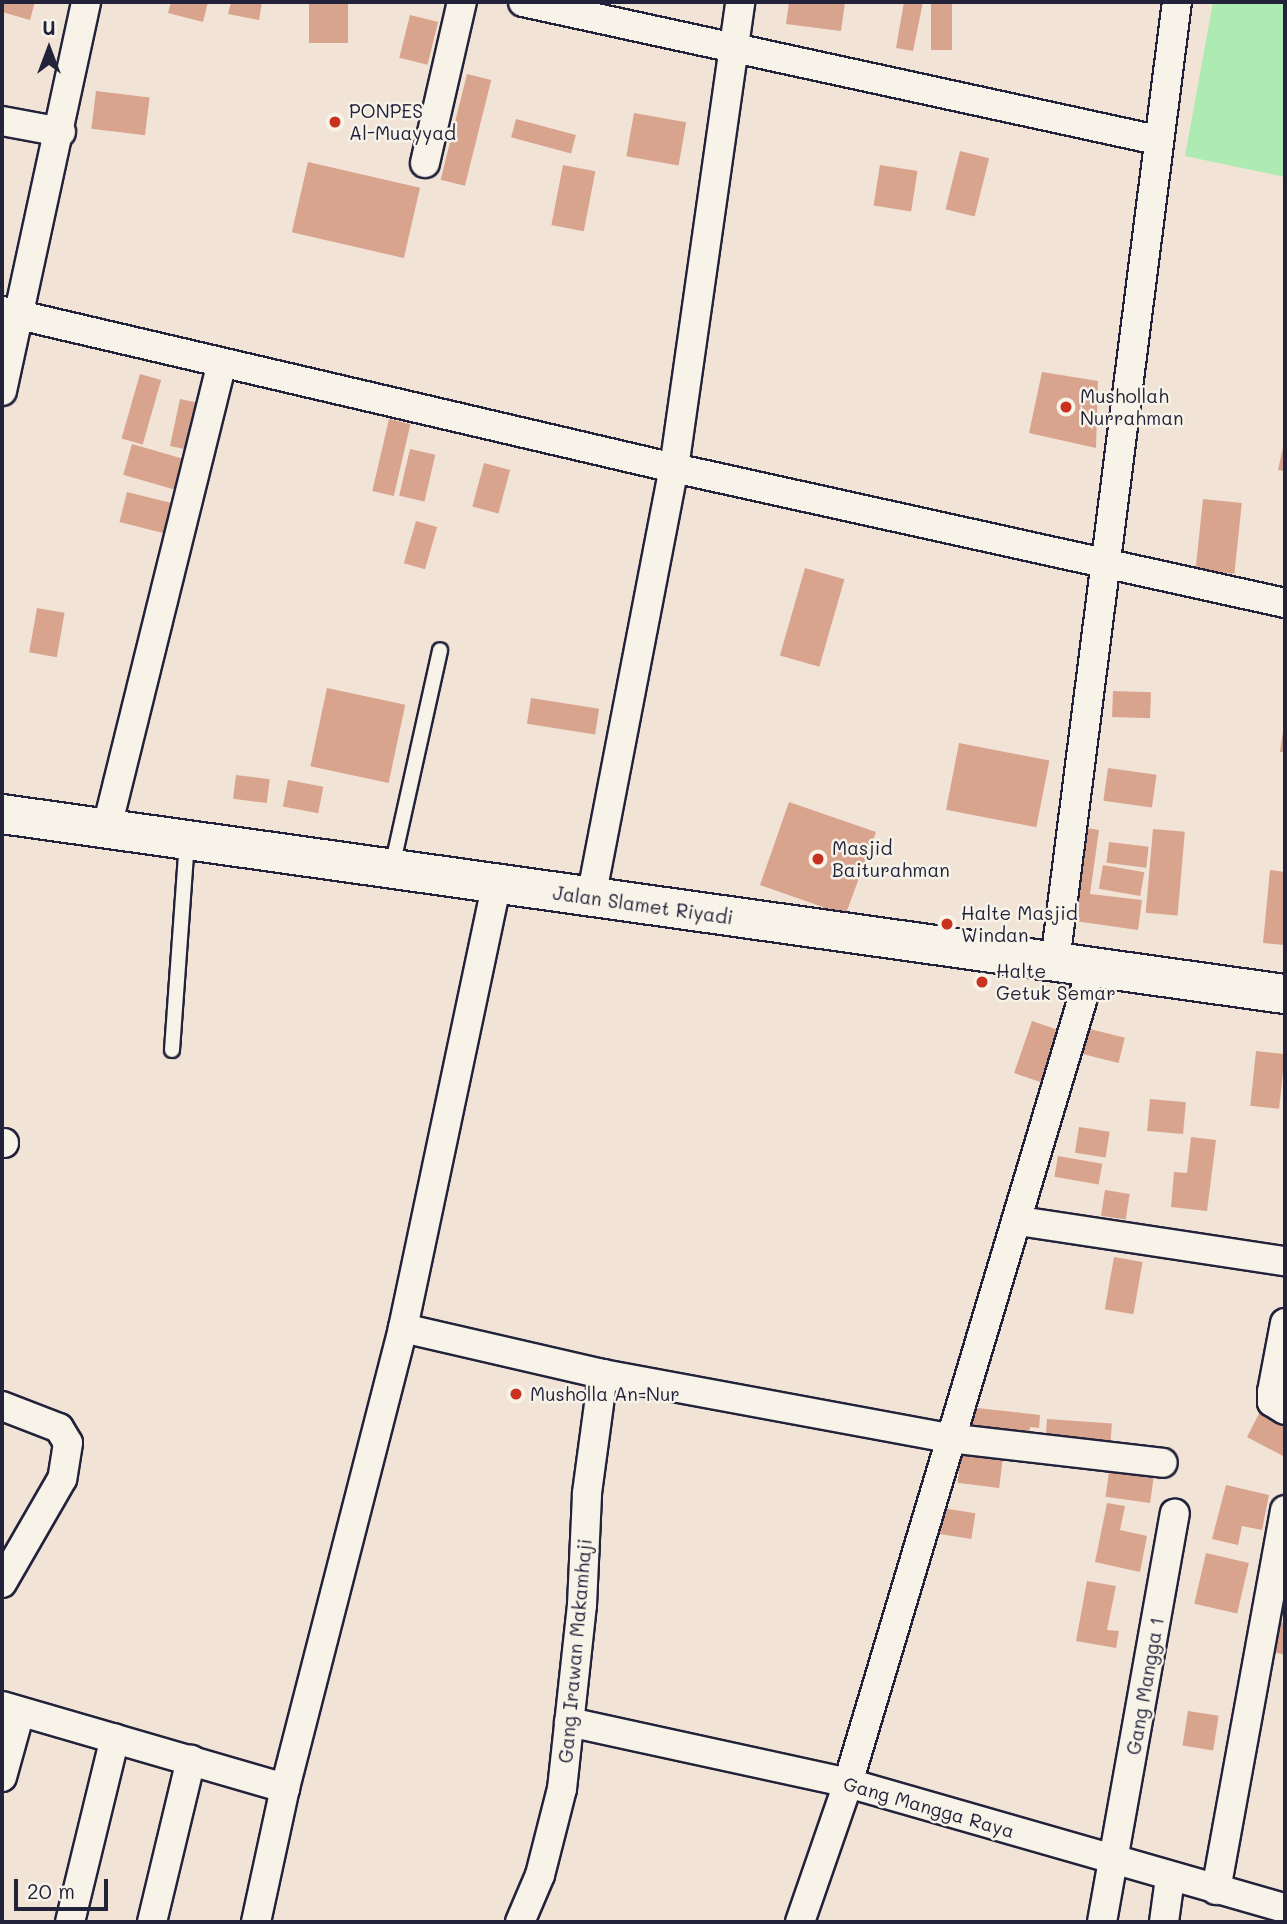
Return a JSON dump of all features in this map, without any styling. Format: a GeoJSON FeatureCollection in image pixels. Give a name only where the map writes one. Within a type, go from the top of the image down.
{"type":"FeatureCollection","features":[{"type":"Feature","properties":{"kind":"main road","name":"Jalan Slamet Riyadi"},"geometry":{"type":"LineString","coordinates":[[2,814],[1285,994]]}},
{"type":"Feature","properties":{"kind":"street"},"geometry":{"type":"LineString","coordinates":[[2,391],[11,313],[61,132],[86,2]]}},
{"type":"Feature","properties":{"kind":"street"},"geometry":{"type":"LineString","coordinates":[[425,163],[462,2]]}},
{"type":"Feature","properties":{"kind":"street"},"geometry":{"type":"LineString","coordinates":[[523,2],[733,45],[1157,140]]}},
{"type":"Feature","properties":{"kind":"street"},"geometry":{"type":"LineString","coordinates":[[591,898],[674,468],[740,2]]}},
{"type":"Feature","properties":{"kind":"street"},"geometry":{"type":"LineString","coordinates":[[1055,962],[1108,566],[1157,140],[1177,2]]}},
{"type":"Feature","properties":{"kind":"street"},"geometry":{"type":"LineString","coordinates":[[2,121],[61,132]]}},
{"type":"Feature","properties":{"kind":"street"},"geometry":{"type":"LineString","coordinates":[[11,313],[674,468],[1285,603]]}},
{"type":"Feature","properties":{"kind":"street"},"geometry":{"type":"LineString","coordinates":[[107,827],[222,363]]}},
{"type":"Feature","properties":{"kind":"street"},"geometry":{"type":"LineString","coordinates":[[256,1922],[285,1787],[403,1328],[496,885]]}},
{"type":"Feature","properties":{"kind":"street"},"geometry":{"type":"LineString","coordinates":[[800,1922],[848,1783],[948,1438],[1019,1221],[1092,967]]}},
{"type":"Feature","properties":{"kind":"street"},"geometry":{"type":"LineString","coordinates":[[1019,1221],[1285,1261]]}},
{"type":"Feature","properties":{"kind":"street"},"geometry":{"type":"LineString","coordinates":[[1285,1323],[1272,1402],[1285,1410]]}},
{"type":"Feature","properties":{"kind":"street"},"geometry":{"type":"LineString","coordinates":[[403,1328],[603,1374],[948,1438],[1163,1463]]}},
{"type":"Feature","properties":{"kind":"street","name":"Gang Irawan Makamhaji"},"geometry":{"type":"LineString","coordinates":[[520,1922],[550,1839],[562,1788],[587,1493],[603,1374]]}},
{"type":"Feature","properties":{"kind":"street"},"geometry":{"type":"LineString","coordinates":[[2,1406],[59,1428],[68,1443],[62,1479],[2,1583]]}},
{"type":"Feature","properties":{"kind":"street"},"geometry":{"type":"LineString","coordinates":[[1216,1890],[1285,1510]]}},
{"type":"Feature","properties":{"kind":"street","name":"Gang Mangga 1"},"geometry":{"type":"LineString","coordinates":[[1102,1922],[1175,1513]]}},
{"type":"Feature","properties":{"kind":"street"},"geometry":{"type":"LineString","coordinates":[[2,1777],[11,1709],[285,1787]]}},
{"type":"Feature","properties":{"kind":"street","name":"Gang Mangga Raya"},"geometry":{"type":"LineString","coordinates":[[569,1722],[848,1783],[1114,1859],[1170,1878],[1285,1908]]}},
{"type":"Feature","properties":{"kind":"street"},"geometry":{"type":"LineString","coordinates":[[70,1922],[115,1738]]}},
{"type":"Feature","properties":{"kind":"street"},"geometry":{"type":"LineString","coordinates":[[152,1922],[191,1760]]}},
{"type":"Feature","properties":{"kind":"street"},"geometry":{"type":"LineString","coordinates":[[1164,1922],[1170,1878]]}},
{"type":"Feature","properties":{"kind":"lane"},"geometry":{"type":"LineString","coordinates":[[391,869],[440,650]]}},
{"type":"Feature","properties":{"kind":"lane"},"geometry":{"type":"LineString","coordinates":[[172,1050],[187,838]]}},
{"type":"Feature","properties":{"kind":"green space"},"geometry":{"type":"Polygon","coordinates":[[[1213,2],[1285,2],[1285,177],[1185,156],[1213,2]]]}},
{"type":"Feature","properties":{"kind":"building"},"geometry":{"type":"Polygon","coordinates":[[[2,2],[35,2],[30,20],[2,12],[2,2]]]}},
{"type":"Feature","properties":{"kind":"building"},"geometry":{"type":"Polygon","coordinates":[[[171,2],[208,2],[203,22],[168,13],[171,2]]]}},
{"type":"Feature","properties":{"kind":"building"},"geometry":{"type":"Polygon","coordinates":[[[231,2],[262,2],[259,20],[228,14],[231,2]]]}},
{"type":"Feature","properties":{"kind":"building"},"geometry":{"type":"Polygon","coordinates":[[[309,2],[348,2],[348,43],[309,43],[309,2]]]}},
{"type":"Feature","properties":{"kind":"building"},"geometry":{"type":"Polygon","coordinates":[[[789,2],[845,2],[841,31],[786,24],[789,2]]]}},
{"type":"Feature","properties":{"kind":"building"},"geometry":{"type":"Polygon","coordinates":[[[904,2],[923,2],[913,51],[896,48],[904,2]]]}},
{"type":"Feature","properties":{"kind":"building"},"geometry":{"type":"Polygon","coordinates":[[[931,2],[952,2],[952,50],[931,50],[931,2]]]}},
{"type":"Feature","properties":{"kind":"building"},"geometry":{"type":"Polygon","coordinates":[[[410,15],[438,22],[427,65],[399,58],[410,15]]]}},
{"type":"Feature","properties":{"kind":"building"},"geometry":{"type":"Polygon","coordinates":[[[467,74],[491,80],[465,186],[441,180],[467,74]]]}},
{"type":"Feature","properties":{"kind":"building"},"geometry":{"type":"Polygon","coordinates":[[[96,91],[150,98],[145,135],[91,129],[96,91]]]}},
{"type":"Feature","properties":{"kind":"building"},"geometry":{"type":"Polygon","coordinates":[[[634,113],[686,122],[679,166],[626,156],[634,113]]]}},
{"type":"Feature","properties":{"kind":"building"},"geometry":{"type":"Polygon","coordinates":[[[516,119],[576,135],[571,153],[511,137],[516,119]]]}},
{"type":"Feature","properties":{"kind":"building"},"geometry":{"type":"Polygon","coordinates":[[[960,151],[989,158],[975,216],[945,209],[960,151]]]}},
{"type":"Feature","properties":{"kind":"building"},"geometry":{"type":"Polygon","coordinates":[[[308,162],[420,188],[404,258],[292,232],[308,162]]]}},
{"type":"Feature","properties":{"kind":"building"},"geometry":{"type":"Polygon","coordinates":[[[563,165],[595,171],[584,231],[551,225],[563,165]]]}},
{"type":"Feature","properties":{"kind":"building"},"geometry":{"type":"Polygon","coordinates":[[[880,165],[918,171],[911,211],[874,205],[880,165]]]}},
{"type":"Feature","properties":{"kind":"building","name":"Mushollah Nurrahman"},"geometry":{"type":"Polygon","coordinates":[[[1042,372],[1098,381],[1096,448],[1029,433],[1042,372]]]}},
{"type":"Feature","properties":{"kind":"building"},"geometry":{"type":"Polygon","coordinates":[[[140,374],[161,380],[143,444],[122,438],[140,374]]]}},
{"type":"Feature","properties":{"kind":"building"},"geometry":{"type":"Polygon","coordinates":[[[180,399],[203,404],[193,451],[170,446],[180,399]]]}},
{"type":"Feature","properties":{"kind":"building"},"geometry":{"type":"Polygon","coordinates":[[[389,419],[410,424],[394,496],[372,491],[389,419]]]}},
{"type":"Feature","properties":{"kind":"building"},"geometry":{"type":"Polygon","coordinates":[[[1285,443],[1285,471],[1278,470],[1285,443]]]}},
{"type":"Feature","properties":{"kind":"building"},"geometry":{"type":"Polygon","coordinates":[[[132,444],[185,459],[176,490],[123,475],[132,444]]]}},
{"type":"Feature","properties":{"kind":"building"},"geometry":{"type":"Polygon","coordinates":[[[410,449],[435,455],[425,502],[399,496],[410,449]]]}},
{"type":"Feature","properties":{"kind":"building"},"geometry":{"type":"Polygon","coordinates":[[[484,463],[510,470],[498,513],[472,506],[484,463]]]}},
{"type":"Feature","properties":{"kind":"building"},"geometry":{"type":"Polygon","coordinates":[[[127,492],[176,504],[168,534],[120,522],[127,492]]]}},
{"type":"Feature","properties":{"kind":"building"},"geometry":{"type":"Polygon","coordinates":[[[1203,499],[1242,503],[1234,574],[1196,570],[1203,499]]]}},
{"type":"Feature","properties":{"kind":"building"},"geometry":{"type":"Polygon","coordinates":[[[416,521],[437,527],[425,569],[404,563],[416,521]]]}},
{"type":"Feature","properties":{"kind":"building"},"geometry":{"type":"Polygon","coordinates":[[[805,568],[844,579],[819,667],[780,655],[805,568]]]}},
{"type":"Feature","properties":{"kind":"building"},"geometry":{"type":"Polygon","coordinates":[[[37,608],[65,613],[57,657],[29,652],[37,608]]]}},
{"type":"Feature","properties":{"kind":"building"},"geometry":{"type":"Polygon","coordinates":[[[327,688],[405,705],[389,783],[310,766],[327,688]]]}},
{"type":"Feature","properties":{"kind":"building"},"geometry":{"type":"Polygon","coordinates":[[[1113,691],[1151,692],[1150,718],[1112,717],[1113,691]]]}},
{"type":"Feature","properties":{"kind":"building"},"geometry":{"type":"Polygon","coordinates":[[[531,698],[599,709],[595,734],[527,724],[531,698]]]}},
{"type":"Feature","properties":{"kind":"building"},"geometry":{"type":"Polygon","coordinates":[[[1284,724],[1285,752],[1280,752],[1284,724]]]}},
{"type":"Feature","properties":{"kind":"building"},"geometry":{"type":"Polygon","coordinates":[[[959,743],[1049,761],[1036,827],[946,810],[959,743]]]}},
{"type":"Feature","properties":{"kind":"building"},"geometry":{"type":"Polygon","coordinates":[[[1108,768],[1157,775],[1152,807],[1103,801],[1108,768]]]}},
{"type":"Feature","properties":{"kind":"building"},"geometry":{"type":"Polygon","coordinates":[[[236,775],[270,779],[267,803],[233,799],[236,775]]]}},
{"type":"Feature","properties":{"kind":"building"},"geometry":{"type":"Polygon","coordinates":[[[288,780],[323,787],[318,813],[283,807],[288,780]]]}},
{"type":"Feature","properties":{"kind":"building","name":"Masjid Baiturahman"},"geometry":{"type":"Polygon","coordinates":[[[789,802],[876,832],[841,927],[817,920],[823,907],[760,885],[789,802]]]}},
{"type":"Feature","properties":{"kind":"building"},"geometry":{"type":"Polygon","coordinates":[[[1081,827],[1099,830],[1090,894],[1142,900],[1138,930],[1068,920],[1081,827]]]}},
{"type":"Feature","properties":{"kind":"building"},"geometry":{"type":"Polygon","coordinates":[[[1153,829],[1185,832],[1178,915],[1146,913],[1153,829]]]}},
{"type":"Feature","properties":{"kind":"building"},"geometry":{"type":"Polygon","coordinates":[[[1109,842],[1149,847],[1146,868],[1106,863],[1109,842]]]}},
{"type":"Feature","properties":{"kind":"building"},"geometry":{"type":"Polygon","coordinates":[[[1103,865],[1144,872],[1140,896],[1099,889],[1103,865]]]}},
{"type":"Feature","properties":{"kind":"building"},"geometry":{"type":"Polygon","coordinates":[[[1270,870],[1285,872],[1285,945],[1263,943],[1270,870]]]}},
{"type":"Feature","properties":{"kind":"building"},"geometry":{"type":"Polygon","coordinates":[[[1032,1021],[1064,1032],[1046,1084],[1014,1073],[1032,1021]]]}},
{"type":"Feature","properties":{"kind":"building"},"geometry":{"type":"Polygon","coordinates":[[[1086,1028],[1125,1038],[1119,1063],[1080,1053],[1086,1028]]]}},
{"type":"Feature","properties":{"kind":"building"},"geometry":{"type":"Polygon","coordinates":[[[1256,1051],[1285,1054],[1279,1109],[1250,1106],[1256,1051]]]}},
{"type":"Feature","properties":{"kind":"building"},"geometry":{"type":"Polygon","coordinates":[[[1150,1099],[1186,1102],[1183,1134],[1147,1131],[1150,1099]]]}},
{"type":"Feature","properties":{"kind":"building"},"geometry":{"type":"Polygon","coordinates":[[[1079,1127],[1110,1132],[1106,1158],[1075,1153],[1079,1127]]]}},
{"type":"Feature","properties":{"kind":"building"},"geometry":{"type":"Polygon","coordinates":[[[1191,1137],[1216,1140],[1207,1211],[1171,1207],[1174,1172],[1187,1173],[1191,1137]]]}},
{"type":"Feature","properties":{"kind":"building"},"geometry":{"type":"Polygon","coordinates":[[[1058,1156],[1102,1164],[1099,1184],[1054,1177],[1058,1156]]]}},
{"type":"Feature","properties":{"kind":"building"},"geometry":{"type":"Polygon","coordinates":[[[1105,1190],[1130,1194],[1126,1220],[1101,1216],[1105,1190]]]}},
{"type":"Feature","properties":{"kind":"building"},"geometry":{"type":"Polygon","coordinates":[[[1114,1257],[1143,1262],[1133,1314],[1105,1309],[1114,1257]]]}},
{"type":"Feature","properties":{"kind":"building"},"geometry":{"type":"Polygon","coordinates":[[[1263,1406],[1285,1418],[1285,1457],[1247,1437],[1263,1406]]]}},
{"type":"Feature","properties":{"kind":"building"},"geometry":{"type":"Polygon","coordinates":[[[968,1407],[1040,1415],[1039,1428],[1030,1427],[1028,1445],[965,1439],[968,1407]]]}},
{"type":"Feature","properties":{"kind":"building"},"geometry":{"type":"Polygon","coordinates":[[[1047,1419],[1112,1424],[1110,1451],[1045,1447],[1047,1419]]]}},
{"type":"Feature","properties":{"kind":"building"},"geometry":{"type":"Polygon","coordinates":[[[961,1454],[1003,1459],[999,1488],[957,1483],[961,1454]]]}},
{"type":"Feature","properties":{"kind":"building"},"geometry":{"type":"Polygon","coordinates":[[[1109,1472],[1154,1478],[1150,1503],[1106,1497],[1109,1472]]]}},
{"type":"Feature","properties":{"kind":"building"},"geometry":{"type":"Polygon","coordinates":[[[1226,1485],[1269,1495],[1262,1530],[1242,1526],[1238,1545],[1212,1539],[1226,1485]]]}},
{"type":"Feature","properties":{"kind":"building"},"geometry":{"type":"Polygon","coordinates":[[[1107,1503],[1125,1506],[1120,1530],[1147,1536],[1140,1572],[1095,1562],[1107,1503]]]}},
{"type":"Feature","properties":{"kind":"building"},"geometry":{"type":"Polygon","coordinates":[[[930,1506],[975,1513],[971,1539],[926,1532],[930,1506]]]}},
{"type":"Feature","properties":{"kind":"building"},"geometry":{"type":"Polygon","coordinates":[[[1206,1553],[1249,1563],[1237,1614],[1194,1604],[1206,1553]]]}},
{"type":"Feature","properties":{"kind":"building"},"geometry":{"type":"Polygon","coordinates":[[[1087,1581],[1116,1586],[1107,1630],[1119,1631],[1116,1648],[1076,1641],[1087,1581]]]}},
{"type":"Feature","properties":{"kind":"building"},"geometry":{"type":"Polygon","coordinates":[[[1269,1619],[1285,1623],[1285,1655],[1262,1649],[1269,1619]]]}},
{"type":"Feature","properties":{"kind":"building"},"geometry":{"type":"Polygon","coordinates":[[[1188,1711],[1219,1716],[1213,1750],[1183,1746],[1188,1711]]]}},
{"type":"Feature","properties":{"kind":"place","name":"PONPES Al-Muayyad"},"geometry":{"type":"Point","coordinates":[335,122]}},
{"type":"Feature","properties":{"kind":"place","name":"Mushollah Nurrahman"},"geometry":{"type":"Point","coordinates":[1066,407]}},
{"type":"Feature","properties":{"kind":"place","name":"Masjid Baiturahman"},"geometry":{"type":"Point","coordinates":[818,859]}},
{"type":"Feature","properties":{"kind":"place","name":"Halte Masjid Windan"},"geometry":{"type":"Point","coordinates":[947,924]}},
{"type":"Feature","properties":{"kind":"place","name":"Halte Getuk Semar"},"geometry":{"type":"Point","coordinates":[982,982]}},
{"type":"Feature","properties":{"kind":"place","name":"Musholla An-Nur"},"geometry":{"type":"Point","coordinates":[516,1394]}}]}
